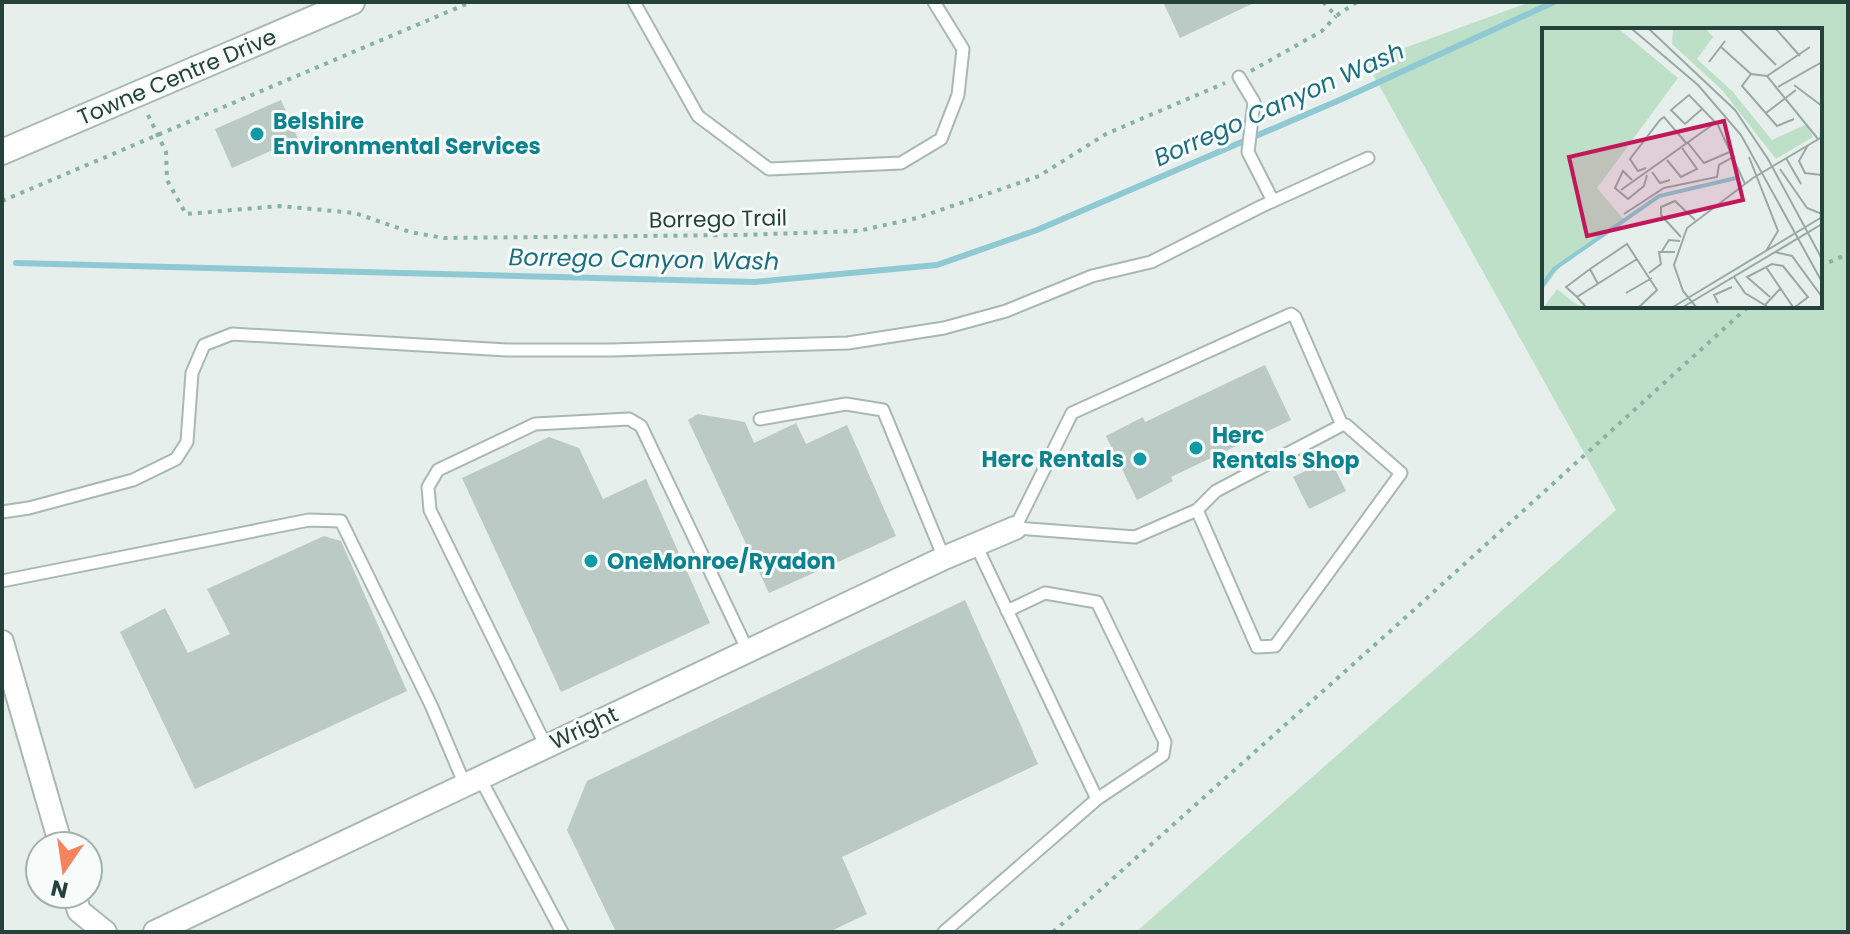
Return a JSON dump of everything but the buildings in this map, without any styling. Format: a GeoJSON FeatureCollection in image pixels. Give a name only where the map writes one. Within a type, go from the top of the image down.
{"type":"FeatureCollection","features":[{"type":"Feature","properties":{"kind":"street","name":"Towne Centre Drive"},"geometry":{"type":"LineString","coordinates":[[2,152],[352,2]]}},
{"type":"Feature","properties":{"kind":"street","name":"Wright"},"geometry":{"type":"LineString","coordinates":[[155,932],[944,558],[1015,528]]}},
{"type":"Feature","properties":{"kind":"street"},"geometry":{"type":"LineString","coordinates":[[2,642],[56,830]]}},
{"type":"Feature","properties":{"kind":"street"},"geometry":{"type":"LineString","coordinates":[[79,910],[105,932]]}},
{"type":"Feature","properties":{"kind":"lane"},"geometry":{"type":"LineString","coordinates":[[634,2],[698,116],[769,169],[901,163],[941,139],[958,95],[963,49],[934,2]]}},
{"type":"Feature","properties":{"kind":"lane"},"geometry":{"type":"LineString","coordinates":[[1239,77],[1254,102],[1248,152],[1273,201]]}},
{"type":"Feature","properties":{"kind":"lane"},"geometry":{"type":"LineString","coordinates":[[2,512],[29,508],[133,480],[176,459],[187,442],[192,373],[204,345],[232,334],[507,350],[848,343],[944,328],[1006,311],[1092,276],[1151,262],[1368,158]]}},
{"type":"Feature","properties":{"kind":"lane"},"geometry":{"type":"LineString","coordinates":[[1197,510],[1257,647],[1275,646],[1401,473],[1346,425],[1342,425],[1216,491],[1197,510],[1135,537],[1015,528],[1072,413],[1291,314],[1342,425]]}},
{"type":"Feature","properties":{"kind":"lane"},"geometry":{"type":"LineString","coordinates":[[760,419],[846,404],[883,410],[944,558]]}},
{"type":"Feature","properties":{"kind":"lane"},"geometry":{"type":"LineString","coordinates":[[546,746],[430,510],[428,487],[438,470],[535,424],[629,419],[641,426],[748,651]]}},
{"type":"Feature","properties":{"kind":"lane"},"geometry":{"type":"LineString","coordinates":[[2,581],[309,520],[341,521],[431,705],[562,932]]}},
{"type":"Feature","properties":{"kind":"lane"},"geometry":{"type":"LineString","coordinates":[[976,545],[1097,799]]}},
{"type":"Feature","properties":{"kind":"lane"},"geometry":{"type":"LineString","coordinates":[[944,932],[1097,799],[1163,755],[1165,742],[1097,602],[1045,593],[1007,611]]}},
{"type":"Feature","properties":{"kind":"path"},"geometry":{"type":"LineString","coordinates":[[2,201],[471,2]]}},
{"type":"Feature","properties":{"kind":"path"},"geometry":{"type":"LineString","coordinates":[[1323,2],[1336,16]]}},
{"type":"Feature","properties":{"kind":"path","name":"Borrego Trail"},"geometry":{"type":"LineString","coordinates":[[139,93],[166,152],[167,180],[186,214],[280,206],[355,213],[410,232],[444,238],[858,231],[917,218],[1039,176],[1106,134],[1239,77],[1295,48],[1322,31],[1336,16],[1357,2]]}},
{"type":"Feature","properties":{"kind":"path"},"geometry":{"type":"LineString","coordinates":[[1822,265],[1848,254]]}},
{"type":"Feature","properties":{"kind":"path"},"geometry":{"type":"LineString","coordinates":[[1053,932],[1747,308]]}},
{"type":"Feature","properties":{"kind":"green space"},"geometry":{"type":"Polygon","coordinates":[[[1530,2],[1848,2],[1848,932],[1136,932],[1616,510],[1366,62],[1530,2]]]}},
{"type":"Feature","properties":{"kind":"waterway","name":"Borrego Canyon Wash"},"geometry":{"type":"LineString","coordinates":[[16,263],[754,282],[937,265],[1037,230],[1342,99],[1554,2]]}},
{"type":"Feature","properties":{"kind":"place","name":"Belshire Environmental Services"},"geometry":{"type":"Point","coordinates":[257,134]}},
{"type":"Feature","properties":{"kind":"place","name":"Herc Rentals Shop"},"geometry":{"type":"Point","coordinates":[1196,448]}},
{"type":"Feature","properties":{"kind":"place","name":"Herc Rentals"},"geometry":{"type":"Point","coordinates":[1140,459]}},
{"type":"Feature","properties":{"kind":"place","name":"OneMonroe/Ryadon"},"geometry":{"type":"Point","coordinates":[591,561]}}]}
